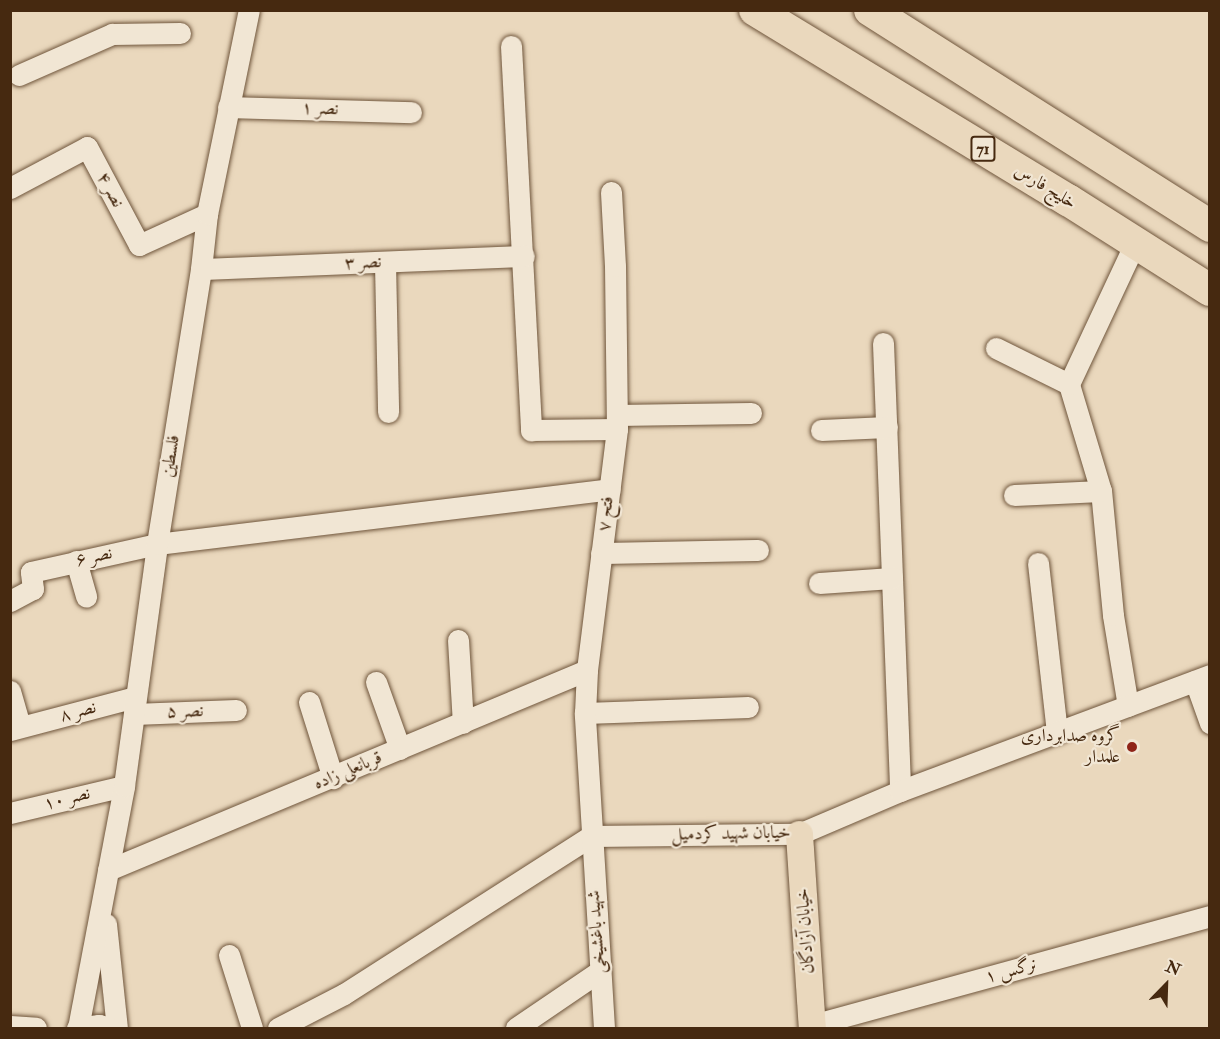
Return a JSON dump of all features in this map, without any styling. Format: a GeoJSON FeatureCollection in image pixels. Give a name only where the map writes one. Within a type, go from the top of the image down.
{"type":"FeatureCollection","features":[{"type":"Feature","properties":{"kind":"highway","name":"خلیج فارس"},"geometry":{"type":"LineString","coordinates":[[755,10],[1209,290]]}},
{"type":"Feature","properties":{"kind":"highway"},"geometry":{"type":"LineString","coordinates":[[870,10],[1209,226]]}},
{"type":"Feature","properties":{"kind":"main road","name":"خیابان آزادگان"},"geometry":{"type":"LineString","coordinates":[[799,834],[812,1027]]}},
{"type":"Feature","properties":{"kind":"street","name":"فلسطین"},"geometry":{"type":"LineString","coordinates":[[104,903],[124,786],[157,544],[201,269],[207,214],[249,10]]}},
{"type":"Feature","properties":{"kind":"street"},"geometry":{"type":"LineString","coordinates":[[13,72],[112,34],[180,33]]}},
{"type":"Feature","properties":{"kind":"street"},"geometry":{"type":"LineString","coordinates":[[511,46],[524,256],[531,430],[751,413]]}},
{"type":"Feature","properties":{"kind":"street","name":"نصر ۱"},"geometry":{"type":"LineString","coordinates":[[228,106],[411,112]]}},
{"type":"Feature","properties":{"kind":"street","name":"نصر ۴"},"geometry":{"type":"LineString","coordinates":[[10,188],[87,147],[139,245],[207,214]]}},
{"type":"Feature","properties":{"kind":"street","name":"فتح ۷"},"geometry":{"type":"LineString","coordinates":[[591,836],[585,713],[587,670],[617,422],[615,266],[611,192]]}},
{"type":"Feature","properties":{"kind":"street"},"geometry":{"type":"LineString","coordinates":[[1128,706],[1113,615],[1101,491],[1069,384],[1135,243]]}},
{"type":"Feature","properties":{"kind":"street","name":"نصر ۳"},"geometry":{"type":"LineString","coordinates":[[201,269],[524,256]]}},
{"type":"Feature","properties":{"kind":"street"},"geometry":{"type":"LineString","coordinates":[[385,263],[388,412]]}},
{"type":"Feature","properties":{"kind":"street"},"geometry":{"type":"LineString","coordinates":[[883,343],[900,791]]}},
{"type":"Feature","properties":{"kind":"street"},"geometry":{"type":"LineString","coordinates":[[996,348],[1069,384]]}},
{"type":"Feature","properties":{"kind":"street"},"geometry":{"type":"LineString","coordinates":[[821,430],[887,428]]}},
{"type":"Feature","properties":{"kind":"street","name":"نصر ۶"},"geometry":{"type":"LineString","coordinates":[[10,601],[33,589],[31,572],[157,544],[609,489]]}},
{"type":"Feature","properties":{"kind":"street"},"geometry":{"type":"LineString","coordinates":[[1014,495],[1101,491]]}},
{"type":"Feature","properties":{"kind":"street"},"geometry":{"type":"LineString","coordinates":[[601,553],[758,550]]}},
{"type":"Feature","properties":{"kind":"street"},"geometry":{"type":"LineString","coordinates":[[76,561],[86,597]]}},
{"type":"Feature","properties":{"kind":"street"},"geometry":{"type":"LineString","coordinates":[[1038,563],[1057,733]]}},
{"type":"Feature","properties":{"kind":"street"},"geometry":{"type":"LineString","coordinates":[[819,583],[892,578]]}},
{"type":"Feature","properties":{"kind":"street"},"geometry":{"type":"LineString","coordinates":[[458,640],[463,723]]}},
{"type":"Feature","properties":{"kind":"street","name":"قربانعلی زاده"},"geometry":{"type":"LineString","coordinates":[[108,870],[587,670]]}},
{"type":"Feature","properties":{"kind":"street"},"geometry":{"type":"LineString","coordinates":[[1202,678],[1209,723]]}},
{"type":"Feature","properties":{"kind":"street","name":"خیابان شهید کردمیل"},"geometry":{"type":"LineString","coordinates":[[591,836],[799,834],[900,791],[1202,678]]}},
{"type":"Feature","properties":{"kind":"street"},"geometry":{"type":"LineString","coordinates":[[376,682],[400,749]]}},
{"type":"Feature","properties":{"kind":"street"},"geometry":{"type":"LineString","coordinates":[[10,691],[16,728]]}},
{"type":"Feature","properties":{"kind":"street"},"geometry":{"type":"LineString","coordinates":[[309,702],[333,778]]}},
{"type":"Feature","properties":{"kind":"street","name":"نصر ۵"},"geometry":{"type":"LineString","coordinates":[[134,705],[236,710]]}},
{"type":"Feature","properties":{"kind":"street","name":"نصر ۸"},"geometry":{"type":"LineString","coordinates":[[16,728],[134,705]]}},
{"type":"Feature","properties":{"kind":"street"},"geometry":{"type":"LineString","coordinates":[[585,713],[748,707]]}},
{"type":"Feature","properties":{"kind":"street","name":"نصر ۱۰"},"geometry":{"type":"LineString","coordinates":[[10,813],[124,786]]}},
{"type":"Feature","properties":{"kind":"street"},"geometry":{"type":"LineString","coordinates":[[278,1029],[344,994],[591,836]]}},
{"type":"Feature","properties":{"kind":"street","name":"شهید باغشیخی"},"geometry":{"type":"LineString","coordinates":[[591,836],[604,1029]]}},
{"type":"Feature","properties":{"kind":"street"},"geometry":{"type":"LineString","coordinates":[[104,903],[78,1028],[99,1024],[110,1029]]}},
{"type":"Feature","properties":{"kind":"street"},"geometry":{"type":"LineString","coordinates":[[104,903],[117,1029]]}},
{"type":"Feature","properties":{"kind":"street","name":"نرگس ۱"},"geometry":{"type":"LineString","coordinates":[[812,1027],[1209,916]]}},
{"type":"Feature","properties":{"kind":"street"},"geometry":{"type":"LineString","coordinates":[[229,955],[252,1029]]}},
{"type":"Feature","properties":{"kind":"street"},"geometry":{"type":"LineString","coordinates":[[516,1029],[600,971]]}},
{"type":"Feature","properties":{"kind":"street"},"geometry":{"type":"LineString","coordinates":[[10,1026],[36,1029]]}},
{"type":"Feature","properties":{"kind":"place","name":"گروه صدابرداری علمدار"},"geometry":{"type":"Point","coordinates":[1132,747]}}]}
